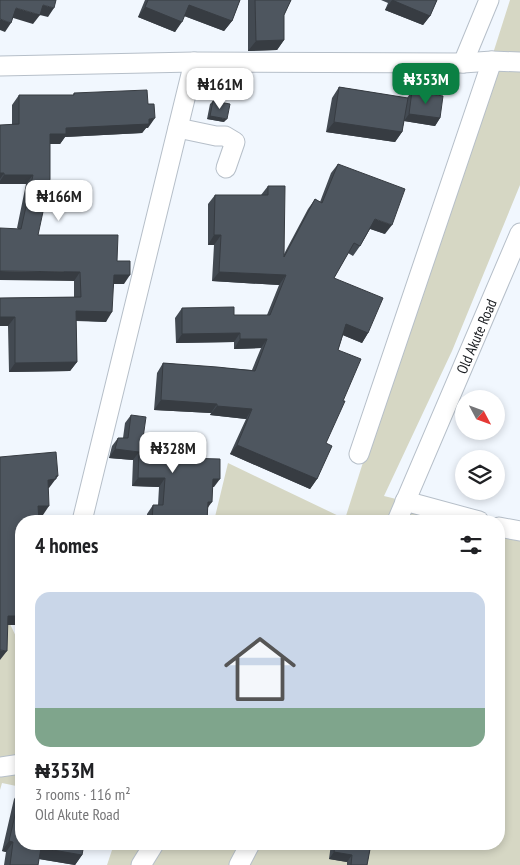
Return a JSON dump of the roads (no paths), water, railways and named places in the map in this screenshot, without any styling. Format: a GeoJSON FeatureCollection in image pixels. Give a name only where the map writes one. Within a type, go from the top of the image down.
{"type":"FeatureCollection","features":[{"type":"Feature","properties":{"kind":"street"},"geometry":{"type":"LineString","coordinates":[[463,63],[489,0]]}},
{"type":"Feature","properties":{"kind":"street"},"geometry":{"type":"LineString","coordinates":[[358,454],[492,61]]}},
{"type":"Feature","properties":{"kind":"street"},"geometry":{"type":"LineString","coordinates":[[83,515],[194,62]]}},
{"type":"Feature","properties":{"kind":"street"},"geometry":{"type":"LineString","coordinates":[[0,66],[194,62],[520,62]]}},
{"type":"Feature","properties":{"kind":"street"},"geometry":{"type":"LineString","coordinates":[[178,128],[216,136],[225,136],[235,142],[226,168]]}},
{"type":"Feature","properties":{"kind":"street","name":"Old Akute Road"},"geometry":{"type":"LineString","coordinates":[[399,515],[520,233]]}},
{"type":"Feature","properties":{"kind":"street"},"geometry":{"type":"LineString","coordinates":[[405,501],[457,515]]}},
{"type":"Feature","properties":{"kind":"street"},"geometry":{"type":"LineString","coordinates":[[505,528],[520,531]]}},
{"type":"Feature","properties":{"kind":"street"},"geometry":{"type":"LineString","coordinates":[[0,767],[15,765]]}},
{"type":"Feature","properties":{"kind":"street"},"geometry":{"type":"LineString","coordinates":[[141,865],[150,850]]}},
{"type":"Feature","properties":{"kind":"street"},"geometry":{"type":"LineString","coordinates":[[238,865],[247,850]]}}]}
